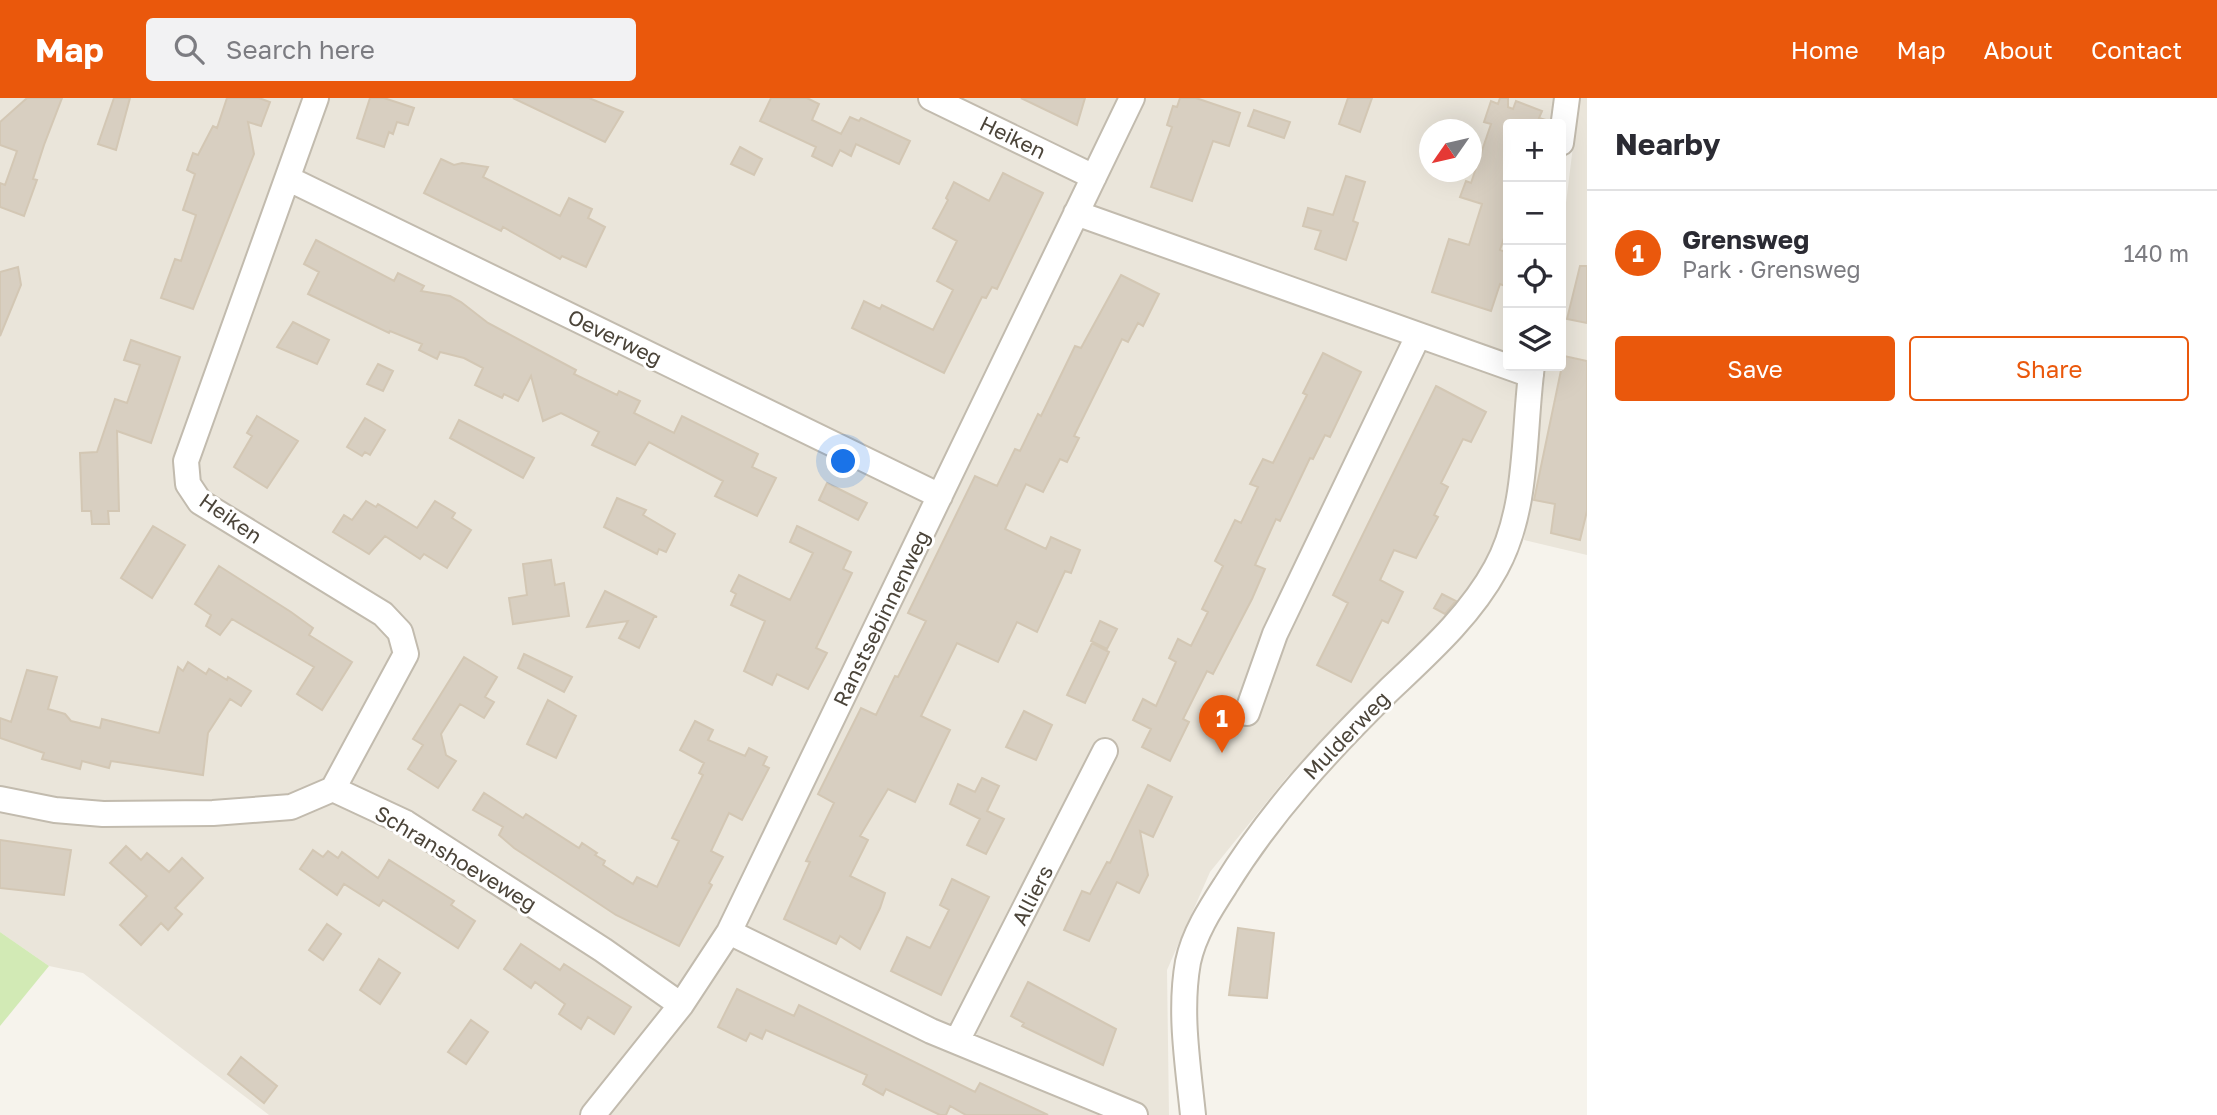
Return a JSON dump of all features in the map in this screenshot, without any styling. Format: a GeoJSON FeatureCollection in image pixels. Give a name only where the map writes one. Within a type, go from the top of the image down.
{"type":"FeatureCollection","features":[{"type":"Feature","properties":{"kind":"street","name":"Heiken"},"geometry":{"type":"LineString","coordinates":[[316,98],[186,461],[188,484],[200,502],[383,614],[400,632],[406,654],[332,789]]}},
{"type":"Feature","properties":{"kind":"street","name":"Heiken"},"geometry":{"type":"LineString","coordinates":[[931,98],[1094,177]]}},
{"type":"Feature","properties":{"kind":"street","name":"Ranstsebinnenweg"},"geometry":{"type":"LineString","coordinates":[[593,1115],[681,1005],[729,932],[1132,98]]}},
{"type":"Feature","properties":{"kind":"street"},"geometry":{"type":"LineString","coordinates":[[1564,119],[1567,98]]}},
{"type":"Feature","properties":{"kind":"street","name":"Oeverweg"},"geometry":{"type":"LineString","coordinates":[[289,179],[940,496]]}},
{"type":"Feature","properties":{"kind":"street"},"geometry":{"type":"LineString","coordinates":[[1076,213],[1418,336],[1503,361]]}},
{"type":"Feature","properties":{"kind":"street"},"geometry":{"type":"LineString","coordinates":[[1247,713],[1275,634],[1418,336]]}},
{"type":"Feature","properties":{"kind":"street","name":"Mulderweg"},"geometry":{"type":"LineString","coordinates":[[1193,1115],[1185,1029],[1188,962],[1198,932],[1232,874],[1303,779],[1325,753],[1438,642],[1488,581],[1505,548],[1514,517],[1532,371]]}},
{"type":"Feature","properties":{"kind":"street","name":"Alliers"},"geometry":{"type":"LineString","coordinates":[[958,1039],[1105,751]]}},
{"type":"Feature","properties":{"kind":"street"},"geometry":{"type":"LineString","coordinates":[[0,799],[55,810],[103,814],[213,813],[291,807],[332,789]]}},
{"type":"Feature","properties":{"kind":"street","name":"Schranshoeveweg"},"geometry":{"type":"LineString","coordinates":[[332,789],[406,823],[603,950],[681,1005]]}},
{"type":"Feature","properties":{"kind":"street"},"geometry":{"type":"LineString","coordinates":[[729,932],[931,1031],[958,1039],[1135,1115]]}},
{"type":"Feature","properties":{"kind":"shaded area"},"geometry":{"type":"Polygon","coordinates":[[[0,98],[1558,98],[1556,119],[1503,119],[1503,371],[1525,371],[1503,531],[1468,596],[1424,648],[1287,777],[1210,872],[1167,970],[1169,1115],[269,1115],[83,973],[49,966],[0,932],[0,98]]]}},
{"type":"Feature","properties":{"kind":"shaded area"},"geometry":{"type":"Polygon","coordinates":[[[1579,98],[1587,98],[1587,555],[1524,540],[1545,371],[1566,371],[1566,203],[1579,98]]]}},
{"type":"Feature","properties":{"kind":"green space"},"geometry":{"type":"Polygon","coordinates":[[[0,932],[49,966],[0,1026],[0,932]]]}},
{"type":"Feature","properties":{"kind":"building"},"geometry":{"type":"Polygon","coordinates":[[[27,98],[62,98],[33,179],[37,180],[24,216],[0,207],[0,183],[5,185],[17,151],[0,145],[0,122],[27,98]]]}},
{"type":"Feature","properties":{"kind":"building"},"geometry":{"type":"Polygon","coordinates":[[[114,98],[130,98],[116,150],[98,144],[114,98]]]}},
{"type":"Feature","properties":{"kind":"building"},"geometry":{"type":"Polygon","coordinates":[[[227,98],[259,98],[270,102],[261,126],[248,122],[254,154],[193,309],[161,298],[175,259],[181,261],[196,215],[183,210],[195,174],[187,170],[193,153],[198,155],[213,126],[217,128],[227,98]]]}},
{"type":"Feature","properties":{"kind":"building"},"geometry":{"type":"Polygon","coordinates":[[[370,98],[384,98],[414,108],[408,125],[397,122],[393,134],[389,132],[384,147],[357,138],[370,98]]]}},
{"type":"Feature","properties":{"kind":"building"},"geometry":{"type":"Polygon","coordinates":[[[513,98],[589,98],[623,112],[605,142],[513,98]]]}},
{"type":"Feature","properties":{"kind":"building"},"geometry":{"type":"Polygon","coordinates":[[[771,98],[807,98],[819,104],[812,120],[841,134],[850,117],[859,121],[861,118],[910,141],[899,164],[856,144],[851,156],[840,150],[832,166],[812,156],[816,147],[760,121],[771,98]]]}},
{"type":"Feature","properties":{"kind":"building"},"geometry":{"type":"Polygon","coordinates":[[[1021,98],[1085,98],[1077,125],[1021,98]]]}},
{"type":"Feature","properties":{"kind":"building"},"geometry":{"type":"Polygon","coordinates":[[[1180,98],[1196,98],[1240,113],[1229,146],[1213,141],[1192,201],[1151,187],[1172,127],[1167,125],[1173,106],[1177,107],[1180,98]]]}},
{"type":"Feature","properties":{"kind":"building"},"geometry":{"type":"Polygon","coordinates":[[[1348,98],[1372,98],[1360,132],[1339,124],[1348,98]]]}},
{"type":"Feature","properties":{"kind":"building"},"geometry":{"type":"Polygon","coordinates":[[[1500,98],[1508,98],[1508,107],[1513,109],[1516,101],[1542,111],[1539,118],[1542,119],[1503,119],[1503,241],[1500,250],[1503,251],[1503,285],[1500,284],[1491,311],[1432,292],[1449,239],[1469,245],[1482,204],[1460,197],[1466,182],[1482,182],[1482,151],[1491,124],[1484,122],[1491,101],[1498,104],[1500,98]]]}},
{"type":"Feature","properties":{"kind":"building"},"geometry":{"type":"Polygon","coordinates":[[[1254,110],[1290,122],[1284,138],[1248,126],[1254,110]]]}},
{"type":"Feature","properties":{"kind":"building"},"geometry":{"type":"Polygon","coordinates":[[[740,147],[762,159],[754,175],[731,164],[740,147]]]}},
{"type":"Feature","properties":{"kind":"building"},"geometry":{"type":"Polygon","coordinates":[[[441,159],[454,165],[462,163],[488,167],[483,177],[560,216],[569,198],[592,209],[588,218],[605,227],[586,267],[562,256],[560,259],[503,227],[501,231],[424,193],[441,159]]]}},
{"type":"Feature","properties":{"kind":"building"},"geometry":{"type":"Polygon","coordinates":[[[1003,173],[1043,193],[997,289],[992,287],[986,298],[982,297],[944,373],[852,328],[864,301],[880,309],[882,305],[933,330],[953,290],[937,281],[957,241],[933,228],[948,200],[946,198],[954,182],[989,201],[1003,173]]]}},
{"type":"Feature","properties":{"kind":"building"},"geometry":{"type":"Polygon","coordinates":[[[1346,176],[1365,182],[1353,221],[1358,223],[1346,260],[1315,249],[1321,231],[1303,226],[1308,208],[1333,215],[1346,176]]]}},
{"type":"Feature","properties":{"kind":"building"},"geometry":{"type":"Polygon","coordinates":[[[316,240],[394,281],[398,273],[424,286],[421,291],[450,296],[488,323],[576,370],[574,374],[617,395],[619,391],[640,401],[634,413],[674,433],[682,416],[758,454],[752,467],[776,478],[757,516],[715,496],[723,481],[649,442],[635,465],[592,445],[599,432],[561,413],[543,421],[531,376],[518,401],[504,394],[502,398],[475,385],[483,368],[464,358],[440,352],[437,359],[419,350],[422,344],[390,331],[389,333],[308,294],[319,272],[304,264],[316,240]]]}},
{"type":"Feature","properties":{"kind":"building"},"geometry":{"type":"Polygon","coordinates":[[[1580,266],[1587,266],[1587,323],[1567,319],[1580,266]]]}},
{"type":"Feature","properties":{"kind":"building"},"geometry":{"type":"Polygon","coordinates":[[[18,267],[21,285],[0,336],[0,272],[18,267]]]}},
{"type":"Feature","properties":{"kind":"building"},"geometry":{"type":"Polygon","coordinates":[[[1121,275],[1159,294],[1143,326],[1138,323],[1128,342],[1122,339],[1074,436],[1079,438],[1067,462],[1060,459],[1043,492],[1026,484],[1005,529],[1046,549],[1051,537],[1080,550],[1071,573],[1065,571],[1037,632],[1017,622],[998,662],[957,643],[921,716],[950,730],[915,802],[888,789],[860,836],[868,840],[850,876],[885,893],[880,908],[860,949],[840,936],[836,944],[784,919],[810,862],[806,861],[834,803],[818,794],[861,708],[876,715],[926,621],[908,613],[975,476],[997,486],[1015,449],[1020,451],[1038,414],[1041,416],[1075,346],[1081,348],[1121,275]]]}},
{"type":"Feature","properties":{"kind":"building"},"geometry":{"type":"Polygon","coordinates":[[[293,322],[329,340],[317,364],[277,347],[293,322]]]}},
{"type":"Feature","properties":{"kind":"building"},"geometry":{"type":"Polygon","coordinates":[[[131,340],[180,357],[151,443],[117,431],[119,511],[108,511],[109,524],[92,524],[91,511],[82,511],[80,453],[97,452],[115,399],[127,403],[140,365],[124,360],[131,340]]]}},
{"type":"Feature","properties":{"kind":"building"},"geometry":{"type":"Polygon","coordinates":[[[1323,353],[1361,372],[1330,437],[1325,435],[1313,459],[1310,458],[1280,521],[1276,519],[1255,565],[1265,569],[1252,599],[1213,674],[1207,671],[1183,719],[1189,722],[1170,761],[1142,747],[1151,729],[1133,720],[1143,699],[1156,706],[1176,662],[1169,658],[1178,639],[1191,646],[1208,612],[1202,609],[1223,566],[1215,561],[1235,520],[1241,523],[1258,487],[1250,484],[1263,459],[1273,463],[1307,395],[1303,393],[1323,353]]]}},
{"type":"Feature","properties":{"kind":"building"},"geometry":{"type":"Polygon","coordinates":[[[1566,356],[1587,361],[1587,511],[1580,540],[1551,533],[1555,504],[1534,500],[1561,371],[1566,371],[1566,356]]]}},
{"type":"Feature","properties":{"kind":"building"},"geometry":{"type":"Polygon","coordinates":[[[378,364],[393,371],[383,391],[367,384],[378,364]]]}},
{"type":"Feature","properties":{"kind":"building"},"geometry":{"type":"Polygon","coordinates":[[[1436,386],[1486,412],[1471,442],[1463,439],[1441,483],[1448,487],[1434,515],[1438,517],[1416,558],[1394,550],[1380,580],[1403,592],[1388,623],[1382,620],[1351,682],[1317,665],[1348,603],[1333,595],[1436,386]]]}},
{"type":"Feature","properties":{"kind":"building"},"geometry":{"type":"Polygon","coordinates":[[[257,416],[298,441],[267,488],[234,467],[252,436],[247,433],[257,416]]]}},
{"type":"Feature","properties":{"kind":"building"},"geometry":{"type":"Polygon","coordinates":[[[365,418],[385,430],[370,455],[365,452],[362,456],[347,447],[365,418]]]}},
{"type":"Feature","properties":{"kind":"building"},"geometry":{"type":"Polygon","coordinates":[[[459,420],[534,458],[523,478],[450,438],[459,420]]]}},
{"type":"Feature","properties":{"kind":"building"},"geometry":{"type":"Polygon","coordinates":[[[827,483],[867,503],[858,520],[819,500],[827,483]]]}},
{"type":"Feature","properties":{"kind":"building"},"geometry":{"type":"Polygon","coordinates":[[[617,498],[646,510],[643,515],[675,534],[666,552],[659,549],[657,554],[604,527],[617,498]]]}},
{"type":"Feature","properties":{"kind":"building"},"geometry":{"type":"Polygon","coordinates":[[[366,501],[376,507],[378,504],[417,528],[435,501],[455,513],[452,518],[471,530],[447,568],[424,554],[420,559],[385,536],[369,554],[333,532],[344,515],[352,520],[366,501]]]}},
{"type":"Feature","properties":{"kind":"building"},"geometry":{"type":"Polygon","coordinates":[[[153,526],[185,545],[152,598],[121,578],[153,526]]]}},
{"type":"Feature","properties":{"kind":"building"},"geometry":{"type":"Polygon","coordinates":[[[797,526],[851,552],[843,569],[852,573],[816,648],[827,653],[808,689],[777,674],[772,685],[744,671],[765,621],[731,605],[736,594],[731,591],[739,575],[790,600],[813,553],[790,542],[797,526]]]}},
{"type":"Feature","properties":{"kind":"building"},"geometry":{"type":"Polygon","coordinates":[[[551,560],[555,585],[564,583],[569,616],[513,624],[509,598],[527,595],[523,564],[551,560]]]}},
{"type":"Feature","properties":{"kind":"building"},"geometry":{"type":"Polygon","coordinates":[[[219,566],[291,612],[313,628],[309,635],[352,662],[322,710],[297,694],[314,667],[232,619],[220,635],[206,626],[211,615],[195,604],[219,566]]]}},
{"type":"Feature","properties":{"kind":"building"},"geometry":{"type":"Polygon","coordinates":[[[605,591],[657,617],[654,617],[639,648],[619,638],[628,621],[587,627],[605,591]]]}},
{"type":"Feature","properties":{"kind":"building"},"geometry":{"type":"Polygon","coordinates":[[[1442,594],[1456,601],[1445,614],[1434,608],[1442,594]]]}},
{"type":"Feature","properties":{"kind":"building"},"geometry":{"type":"Polygon","coordinates":[[[1100,621],[1117,629],[1107,649],[1091,641],[1100,621]]]}},
{"type":"Feature","properties":{"kind":"building"},"geometry":{"type":"Polygon","coordinates":[[[1092,643],[1109,652],[1085,703],[1067,695],[1092,643]]]}},
{"type":"Feature","properties":{"kind":"building"},"geometry":{"type":"Polygon","coordinates":[[[524,654],[572,677],[564,692],[518,668],[524,654]]]}},
{"type":"Feature","properties":{"kind":"building"},"geometry":{"type":"Polygon","coordinates":[[[464,657],[497,677],[485,697],[494,702],[484,718],[460,704],[441,734],[446,755],[456,761],[438,788],[408,769],[423,745],[413,739],[464,657]]]}},
{"type":"Feature","properties":{"kind":"building"},"geometry":{"type":"Polygon","coordinates":[[[188,662],[206,674],[209,669],[251,691],[241,706],[230,699],[208,733],[203,775],[111,761],[109,768],[82,761],[80,769],[42,759],[44,753],[0,738],[0,718],[11,722],[27,670],[57,677],[48,709],[65,714],[71,721],[100,728],[102,719],[159,733],[178,667],[183,671],[188,662]]]}},
{"type":"Feature","properties":{"kind":"building"},"geometry":{"type":"Polygon","coordinates":[[[548,700],[576,716],[556,758],[527,744],[548,700]]]}},
{"type":"Feature","properties":{"kind":"building"},"geometry":{"type":"Polygon","coordinates":[[[1024,711],[1052,725],[1036,760],[1006,747],[1024,711]]]}},
{"type":"Feature","properties":{"kind":"building"},"geometry":{"type":"Polygon","coordinates":[[[695,721],[713,730],[708,740],[745,756],[749,748],[767,757],[763,765],[769,768],[742,820],[729,813],[711,851],[723,857],[709,883],[712,885],[679,946],[616,915],[514,848],[499,835],[503,827],[473,810],[484,793],[523,818],[526,814],[579,848],[582,843],[605,861],[603,865],[633,884],[637,877],[657,887],[679,841],[672,838],[703,775],[699,773],[704,763],[680,750],[695,721]]]}},
{"type":"Feature","properties":{"kind":"building"},"geometry":{"type":"Polygon","coordinates":[[[982,778],[999,786],[987,811],[1004,819],[986,854],[967,845],[980,819],[950,804],[958,784],[975,792],[982,778]]]}},
{"type":"Feature","properties":{"kind":"building"},"geometry":{"type":"Polygon","coordinates":[[[1148,785],[1172,797],[1153,837],[1140,831],[1148,875],[1139,893],[1117,882],[1089,941],[1064,930],[1082,891],[1090,894],[1107,862],[1110,863],[1148,785]]]}},
{"type":"Feature","properties":{"kind":"building"},"geometry":{"type":"Polygon","coordinates":[[[0,840],[71,850],[64,895],[0,888],[0,840]]]}},
{"type":"Feature","properties":{"kind":"building"},"geometry":{"type":"Polygon","coordinates":[[[126,846],[141,860],[147,853],[169,872],[182,858],[203,878],[175,908],[182,914],[168,930],[161,923],[141,945],[120,925],[147,896],[110,863],[126,846]]]}},
{"type":"Feature","properties":{"kind":"building"},"geometry":{"type":"Polygon","coordinates":[[[313,850],[323,857],[328,851],[338,858],[342,852],[378,878],[389,860],[454,901],[451,905],[475,921],[458,948],[383,900],[379,906],[344,884],[337,895],[300,869],[313,850]]]}},
{"type":"Feature","properties":{"kind":"building"},"geometry":{"type":"Polygon","coordinates":[[[952,879],[989,897],[941,995],[891,971],[907,937],[930,948],[949,910],[940,905],[952,879]]]}},
{"type":"Feature","properties":{"kind":"building"},"geometry":{"type":"Polygon","coordinates":[[[327,924],[341,934],[323,960],[309,950],[327,924]]]}},
{"type":"Feature","properties":{"kind":"building"},"geometry":{"type":"Polygon","coordinates":[[[1238,928],[1274,933],[1267,998],[1229,995],[1238,928]]]}},
{"type":"Feature","properties":{"kind":"building"},"geometry":{"type":"Polygon","coordinates":[[[521,944],[560,970],[564,964],[631,1007],[614,1034],[588,1017],[581,1029],[559,1014],[565,1004],[535,982],[531,988],[504,969],[521,944]]]}},
{"type":"Feature","properties":{"kind":"building"},"geometry":{"type":"Polygon","coordinates":[[[379,959],[400,973],[380,1004],[360,990],[379,959]]]}},
{"type":"Feature","properties":{"kind":"building"},"geometry":{"type":"Polygon","coordinates":[[[1028,982],[1116,1029],[1103,1065],[1022,1026],[1024,1023],[1011,1016],[1028,982]]]}},
{"type":"Feature","properties":{"kind":"building"},"geometry":{"type":"Polygon","coordinates":[[[737,989],[794,1016],[799,1005],[975,1092],[980,1083],[1048,1115],[966,1115],[950,1106],[946,1115],[940,1115],[886,1089],[883,1095],[863,1084],[867,1075],[766,1030],[762,1039],[750,1033],[746,1041],[718,1027],[737,989]]]}},
{"type":"Feature","properties":{"kind":"building"},"geometry":{"type":"Polygon","coordinates":[[[471,1020],[488,1032],[466,1064],[448,1052],[471,1020]]]}},
{"type":"Feature","properties":{"kind":"building"},"geometry":{"type":"Polygon","coordinates":[[[241,1057],[277,1086],[264,1103],[228,1074],[241,1057]]]}},
{"type":"Feature","properties":{"kind":"place","name":"Grensweg"},"geometry":{"type":"Point","coordinates":[1222,753]}}]}
